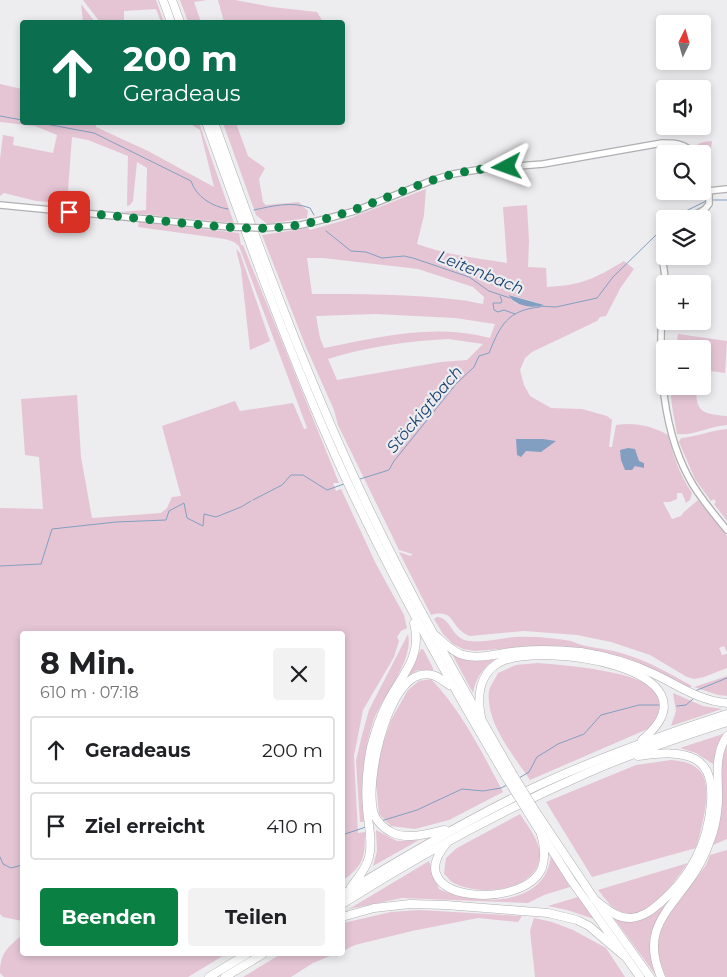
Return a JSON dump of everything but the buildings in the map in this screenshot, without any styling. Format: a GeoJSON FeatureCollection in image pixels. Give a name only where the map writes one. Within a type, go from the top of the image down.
{"type":"FeatureCollection","features":[{"type":"Feature","properties":{"kind":"highway"},"geometry":{"type":"LineString","coordinates":[[163,0],[170,20]]}},
{"type":"Feature","properties":{"kind":"highway"},"geometry":{"type":"LineString","coordinates":[[172,0],[179,20]]}},
{"type":"Feature","properties":{"kind":"highway"},"geometry":{"type":"LineString","coordinates":[[207,125],[271,300],[359,498],[414,612],[453,688],[575,878]]}},
{"type":"Feature","properties":{"kind":"highway"},"geometry":{"type":"LineString","coordinates":[[215,125],[323,416]]}},
{"type":"Feature","properties":{"kind":"highway"},"geometry":{"type":"LineString","coordinates":[[414,612],[425,634],[482,722],[509,775]]}},
{"type":"Feature","properties":{"kind":"highway"},"geometry":{"type":"LineString","coordinates":[[425,634],[469,656],[525,650],[549,650],[581,652],[608,658],[652,673],[701,698],[727,703]]}},
{"type":"Feature","properties":{"kind":"highway"},"geometry":{"type":"LineString","coordinates":[[425,634],[387,703],[371,747],[366,774],[372,818],[392,833],[406,836],[455,828]]}},
{"type":"Feature","properties":{"kind":"highway"},"geometry":{"type":"LineString","coordinates":[[482,722],[479,702],[482,682],[490,669],[498,663],[518,657],[536,656],[562,656],[586,659],[642,675],[650,679],[664,693],[666,709],[662,722],[656,730],[637,744]]}},
{"type":"Feature","properties":{"kind":"highway"},"geometry":{"type":"LineString","coordinates":[[345,892],[366,864],[370,850],[374,764],[388,715],[404,686],[414,677],[425,674],[439,677],[453,688]]}},
{"type":"Feature","properties":{"kind":"highway"},"geometry":{"type":"LineString","coordinates":[[345,892],[455,828],[535,787],[637,744],[727,714]]}},
{"type":"Feature","properties":{"kind":"highway"},"geometry":{"type":"LineString","coordinates":[[345,902],[450,839],[541,793],[620,759],[727,722]]}},
{"type":"Feature","properties":{"kind":"highway"},"geometry":{"type":"LineString","coordinates":[[661,977],[654,950],[656,929],[696,865],[707,841],[718,803],[719,752],[727,736]]}},
{"type":"Feature","properties":{"kind":"highway"},"geometry":{"type":"LineString","coordinates":[[620,759],[654,754],[675,754],[690,757],[702,764],[710,778],[712,795],[707,841]]}},
{"type":"Feature","properties":{"kind":"highway"},"geometry":{"type":"LineString","coordinates":[[450,839],[437,859],[436,870],[440,881],[452,890],[465,894],[493,894],[518,889],[530,883],[541,870],[544,857],[541,834],[535,817]]}},
{"type":"Feature","properties":{"kind":"highway"},"geometry":{"type":"LineString","coordinates":[[541,834],[650,977]]}},
{"type":"Feature","properties":{"kind":"highway"},"geometry":{"type":"LineString","coordinates":[[591,899],[616,915],[632,918],[643,915],[668,896],[696,865]]}},
{"type":"Feature","properties":{"kind":"highway"},"geometry":{"type":"LineString","coordinates":[[591,899],[623,955],[640,977]]}},
{"type":"Feature","properties":{"kind":"highway"},"geometry":{"type":"LineString","coordinates":[[345,916],[374,908],[410,904],[548,913],[577,920],[589,926],[623,955]]}},
{"type":"Feature","properties":{"kind":"highway"},"geometry":{"type":"LineString","coordinates":[[209,977],[245,956]]}},
{"type":"Feature","properties":{"kind":"highway"},"geometry":{"type":"LineString","coordinates":[[225,977],[260,956]]}},
{"type":"Feature","properties":{"kind":"street"},"geometry":{"type":"LineString","coordinates":[[0,205],[229,227],[264,228],[320,220],[366,206],[433,180],[472,170],[543,164],[662,143],[683,145]]}},
{"type":"Feature","properties":{"kind":"street"},"geometry":{"type":"LineString","coordinates":[[711,196],[727,189]]}},
{"type":"Feature","properties":{"kind":"street"},"geometry":{"type":"LineString","coordinates":[[660,330],[666,408],[676,449],[689,478],[703,500],[727,530]]}},
{"type":"Feature","properties":{"kind":"shaded area"},"geometry":{"type":"Polygon","coordinates":[[[83,0],[156,0],[163,20],[160,20],[156,9],[124,11],[124,20],[98,20],[83,0]]]}},
{"type":"Feature","properties":{"kind":"shaded area"},"geometry":{"type":"Polygon","coordinates":[[[180,0],[207,0],[194,2],[200,20],[187,20],[180,0]]]}},
{"type":"Feature","properties":{"kind":"shaded area"},"geometry":{"type":"Polygon","coordinates":[[[218,0],[235,0],[272,7],[317,12],[322,20],[223,20],[218,0]]]}},
{"type":"Feature","properties":{"kind":"shaded area"},"geometry":{"type":"Polygon","coordinates":[[[81,4],[93,20],[83,20],[81,4]]]}},
{"type":"Feature","properties":{"kind":"shaded area"},"geometry":{"type":"Polygon","coordinates":[[[0,84],[20,89],[20,124],[0,122],[0,84]]]}},
{"type":"Feature","properties":{"kind":"shaded area"},"geometry":{"type":"Polygon","coordinates":[[[26,125],[96,125],[96,127],[148,151],[214,187],[200,130],[192,125],[200,125],[234,223],[119,212],[146,210],[147,168],[137,162],[133,201],[127,206],[128,156],[88,140],[72,137],[67,203],[36,201],[4,193],[0,196],[0,159],[3,135],[14,137],[13,145],[53,153],[57,135],[35,126],[26,125]]]}},
{"type":"Feature","properties":{"kind":"shaded area"},"geometry":{"type":"Polygon","coordinates":[[[224,125],[237,125],[248,156],[265,168],[259,179],[263,202],[266,205],[299,202],[308,211],[307,218],[267,224],[256,215],[224,125]]]}},
{"type":"Feature","properties":{"kind":"shaded area"},"geometry":{"type":"Polygon","coordinates":[[[712,141],[711,149],[711,145],[698,145],[702,142],[712,141]]]}},
{"type":"Feature","properties":{"kind":"shaded area"},"geometry":{"type":"Polygon","coordinates":[[[426,189],[424,215],[417,244],[450,254],[507,263],[503,207],[527,205],[528,267],[546,268],[547,287],[579,283],[624,261],[634,269],[621,287],[606,316],[600,317],[597,321],[532,352],[525,358],[520,370],[524,385],[530,396],[551,408],[582,409],[607,416],[612,420],[609,447],[612,447],[616,425],[630,424],[643,426],[656,429],[668,435],[677,465],[692,493],[690,500],[686,503],[682,493],[677,493],[677,499],[663,502],[672,519],[681,516],[698,500],[727,536],[727,652],[724,646],[719,648],[722,655],[727,654],[727,668],[694,679],[687,677],[650,655],[611,642],[577,635],[524,631],[470,636],[463,633],[445,614],[431,615],[399,552],[411,556],[412,554],[399,550],[338,425],[334,410],[306,347],[262,235],[308,228],[310,230],[345,220],[426,189]],[[307,258],[312,294],[423,297],[463,300],[483,304],[484,297],[473,287],[418,269],[323,258],[307,258]],[[510,295],[515,303],[538,307],[543,305],[510,295]],[[375,314],[316,316],[324,348],[407,333],[448,332],[490,338],[495,324],[455,318],[375,314]],[[448,339],[372,348],[328,359],[337,380],[441,362],[467,360],[483,344],[448,339]]]}},
{"type":"Feature","properties":{"kind":"shaded area"},"geometry":{"type":"Polygon","coordinates":[[[139,222],[239,233],[241,245],[243,245],[339,483],[333,483],[336,491],[341,489],[376,564],[404,615],[407,628],[401,631],[397,637],[399,641],[394,657],[363,710],[354,756],[358,833],[365,832],[365,848],[359,865],[345,879],[345,631],[20,631],[20,921],[3,917],[0,914],[0,508],[43,509],[39,457],[25,455],[21,399],[77,395],[81,457],[92,518],[161,513],[167,508],[172,497],[181,496],[162,426],[235,401],[240,411],[293,403],[304,429],[307,428],[239,246],[225,239],[138,227],[139,222]]]}},
{"type":"Feature","properties":{"kind":"shaded area"},"geometry":{"type":"Polygon","coordinates":[[[236,249],[240,253],[270,341],[250,350],[241,269],[236,249]]]}},
{"type":"Feature","properties":{"kind":"shaded area"},"geometry":{"type":"Polygon","coordinates":[[[678,334],[727,341],[725,373],[711,371],[711,340],[677,340],[678,334]]]}},
{"type":"Feature","properties":{"kind":"shaded area"},"geometry":{"type":"Polygon","coordinates":[[[671,395],[696,395],[699,407],[702,410],[707,413],[727,416],[727,425],[690,434],[677,434],[671,395]]]}},
{"type":"Feature","properties":{"kind":"shaded area"},"geometry":{"type":"Polygon","coordinates":[[[727,429],[727,521],[714,504],[716,502],[714,499],[711,501],[695,479],[679,442],[681,438],[727,429]]]}},
{"type":"Feature","properties":{"kind":"shaded area"},"geometry":{"type":"Polygon","coordinates":[[[437,617],[445,620],[458,636],[469,641],[530,637],[571,641],[615,651],[639,659],[692,686],[689,688],[632,660],[593,650],[539,646],[475,651],[463,649],[453,644],[443,634],[434,619],[437,617]]]}},
{"type":"Feature","properties":{"kind":"shaded area"},"geometry":{"type":"Polygon","coordinates":[[[408,634],[409,644],[403,666],[374,719],[370,732],[363,770],[364,822],[360,822],[356,761],[361,739],[369,710],[408,634]]]}},
{"type":"Feature","properties":{"kind":"shaded area"},"geometry":{"type":"Polygon","coordinates":[[[421,649],[423,649],[433,670],[418,670],[409,675],[408,674],[421,649]]]}},
{"type":"Feature","properties":{"kind":"shaded area"},"geometry":{"type":"Polygon","coordinates":[[[453,656],[464,658],[499,656],[482,672],[473,693],[453,656]]]}},
{"type":"Feature","properties":{"kind":"shaded area"},"geometry":{"type":"Polygon","coordinates":[[[538,663],[603,671],[639,680],[651,687],[659,695],[662,710],[650,728],[530,780],[496,726],[491,715],[489,691],[498,673],[516,665],[538,663]]]}},
{"type":"Feature","properties":{"kind":"shaded area"},"geometry":{"type":"Polygon","coordinates":[[[727,676],[727,696],[694,687],[727,676]]]}},
{"type":"Feature","properties":{"kind":"shaded area"},"geometry":{"type":"Polygon","coordinates":[[[431,679],[462,718],[503,792],[449,820],[415,829],[391,826],[379,814],[376,782],[380,753],[391,720],[408,690],[419,681],[431,679]]]}},
{"type":"Feature","properties":{"kind":"shaded area"},"geometry":{"type":"Polygon","coordinates":[[[673,693],[703,706],[722,709],[671,726],[676,711],[673,693]]]}},
{"type":"Feature","properties":{"kind":"shaded area"},"geometry":{"type":"Polygon","coordinates":[[[723,734],[717,746],[713,764],[696,753],[680,748],[723,734]]]}},
{"type":"Feature","properties":{"kind":"shaded area"},"geometry":{"type":"Polygon","coordinates":[[[727,745],[727,839],[713,845],[722,806],[722,760],[727,745]]]}},
{"type":"Feature","properties":{"kind":"shaded area"},"geometry":{"type":"Polygon","coordinates":[[[671,760],[694,766],[704,778],[706,787],[705,809],[696,848],[592,877],[546,802],[636,765],[671,760]]]}},
{"type":"Feature","properties":{"kind":"shaded area"},"geometry":{"type":"Polygon","coordinates":[[[520,814],[533,833],[540,855],[537,867],[529,877],[518,884],[490,890],[463,887],[452,882],[444,874],[446,858],[457,848],[520,814]]]}},
{"type":"Feature","properties":{"kind":"shaded area"},"geometry":{"type":"Polygon","coordinates":[[[376,830],[397,841],[419,840],[373,866],[377,851],[376,830]]]}},
{"type":"Feature","properties":{"kind":"shaded area"},"geometry":{"type":"Polygon","coordinates":[[[727,850],[727,977],[666,977],[659,959],[657,947],[662,927],[676,904],[706,865],[710,855],[727,850]]]}},
{"type":"Feature","properties":{"kind":"shaded area"},"geometry":{"type":"Polygon","coordinates":[[[551,855],[570,887],[544,895],[528,903],[402,898],[349,909],[429,861],[439,889],[454,895],[489,900],[523,894],[537,885],[546,872],[551,855]]]}},
{"type":"Feature","properties":{"kind":"shaded area"},"geometry":{"type":"Polygon","coordinates":[[[688,863],[652,906],[634,915],[624,914],[616,910],[598,890],[688,863]]]}},
{"type":"Feature","properties":{"kind":"shaded area"},"geometry":{"type":"Polygon","coordinates":[[[578,897],[594,919],[548,906],[578,897]]]}},
{"type":"Feature","properties":{"kind":"shaded area"},"geometry":{"type":"Polygon","coordinates":[[[667,904],[656,922],[651,939],[651,957],[657,977],[613,917],[642,918],[667,904]]]}},
{"type":"Feature","properties":{"kind":"shaded area"},"geometry":{"type":"Polygon","coordinates":[[[419,910],[522,916],[518,922],[478,918],[412,931],[355,945],[345,950],[345,923],[391,912],[419,910]]]}},
{"type":"Feature","properties":{"kind":"shaded area"},"geometry":{"type":"Polygon","coordinates":[[[534,918],[573,930],[606,948],[625,977],[535,977],[530,931],[534,918]]]}},
{"type":"Feature","properties":{"kind":"shaded area"},"geometry":{"type":"Polygon","coordinates":[[[20,937],[20,956],[223,956],[188,977],[4,977],[0,973],[1,960],[9,947],[20,937]]]}},
{"type":"Feature","properties":{"kind":"shaded area"},"geometry":{"type":"Polygon","coordinates":[[[278,956],[330,956],[313,963],[291,977],[243,977],[278,956]]]}},
{"type":"Feature","properties":{"kind":"water"},"geometry":{"type":"Polygon","coordinates":[[[509,295],[544,305],[535,307],[524,306],[515,302],[509,295]]]}},
{"type":"Feature","properties":{"kind":"water"},"geometry":{"type":"Polygon","coordinates":[[[516,439],[556,441],[541,452],[526,451],[521,457],[517,455],[516,439]]]}},
{"type":"Feature","properties":{"kind":"water"},"geometry":{"type":"Polygon","coordinates":[[[635,449],[639,461],[644,463],[644,468],[635,466],[632,470],[625,470],[620,450],[635,449]]]}},
{"type":"Feature","properties":{"kind":"waterway","name":"Leitenbach"},"geometry":{"type":"LineString","coordinates":[[0,116],[20,120]]}},
{"type":"Feature","properties":{"kind":"waterway","name":"Leitenbach"},"geometry":{"type":"LineString","coordinates":[[51,125],[94,133],[191,181],[193,187],[206,200],[228,209]]}},
{"type":"Feature","properties":{"kind":"waterway","name":"Leitenbach"},"geometry":{"type":"LineString","coordinates":[[711,200],[727,200]]}},
{"type":"Feature","properties":{"kind":"waterway","name":"Leitenbach"},"geometry":{"type":"LineString","coordinates":[[688,210],[706,201]]}},
{"type":"Feature","properties":{"kind":"waterway","name":"Leitenbach"},"geometry":{"type":"LineString","coordinates":[[254,210],[282,205],[297,205],[310,208],[314,215]]}},
{"type":"Feature","properties":{"kind":"waterway","name":"Leitenbach"},"geometry":{"type":"LineString","coordinates":[[326,231],[351,251],[366,252],[382,258],[404,256],[413,258],[469,277],[489,291],[510,298]]}},
{"type":"Feature","properties":{"kind":"waterway","name":"Leitenbach"},"geometry":{"type":"LineString","coordinates":[[537,306],[556,307],[597,298],[613,277],[656,235]]}},
{"type":"Feature","properties":{"kind":"waterway"},"geometry":{"type":"LineString","coordinates":[[500,296],[502,301],[501,303],[493,303],[494,310],[498,312],[504,310],[515,314]]}},
{"type":"Feature","properties":{"kind":"waterway","name":"Stöckigtbach"},"geometry":{"type":"LineString","coordinates":[[360,479],[389,470],[394,461],[456,384],[474,367],[479,356],[489,353],[501,327],[506,321],[520,312],[540,307]]}},
{"type":"Feature","properties":{"kind":"waterway","name":"Stöckigtbach"},"geometry":{"type":"LineString","coordinates":[[253,500],[282,485],[291,475],[303,475],[327,490],[344,484]]}},
{"type":"Feature","properties":{"kind":"waterway","name":"Stöckigtbach"},"geometry":{"type":"LineString","coordinates":[[0,566],[41,564],[52,529],[116,522],[166,520],[169,511],[184,503],[187,518],[203,526],[204,514],[216,517],[251,501]]}},
{"type":"Feature","properties":{"kind":"waterway"},"geometry":{"type":"LineString","coordinates":[[695,691],[727,678]]}},
{"type":"Feature","properties":{"kind":"waterway"},"geometry":{"type":"LineString","coordinates":[[677,706],[686,705],[693,699]]}},
{"type":"Feature","properties":{"kind":"waterway"},"geometry":{"type":"LineString","coordinates":[[519,778],[529,772],[537,757],[558,744],[584,734],[601,715],[639,705],[659,705]]}},
{"type":"Feature","properties":{"kind":"waterway"},"geometry":{"type":"LineString","coordinates":[[381,821],[417,810],[462,789],[483,791],[507,785]]}},
{"type":"Feature","properties":{"kind":"waterway"},"geometry":{"type":"LineString","coordinates":[[345,834],[366,827]]}},
{"type":"Feature","properties":{"kind":"waterway"},"geometry":{"type":"LineString","coordinates":[[0,857],[3,864],[11,868],[20,866]]}},
{"type":"Feature","properties":{"kind":"route"},"geometry":{"type":"LineString","coordinates":[[69,212],[243,228],[283,227],[344,214],[453,174],[507,167]]}}]}
